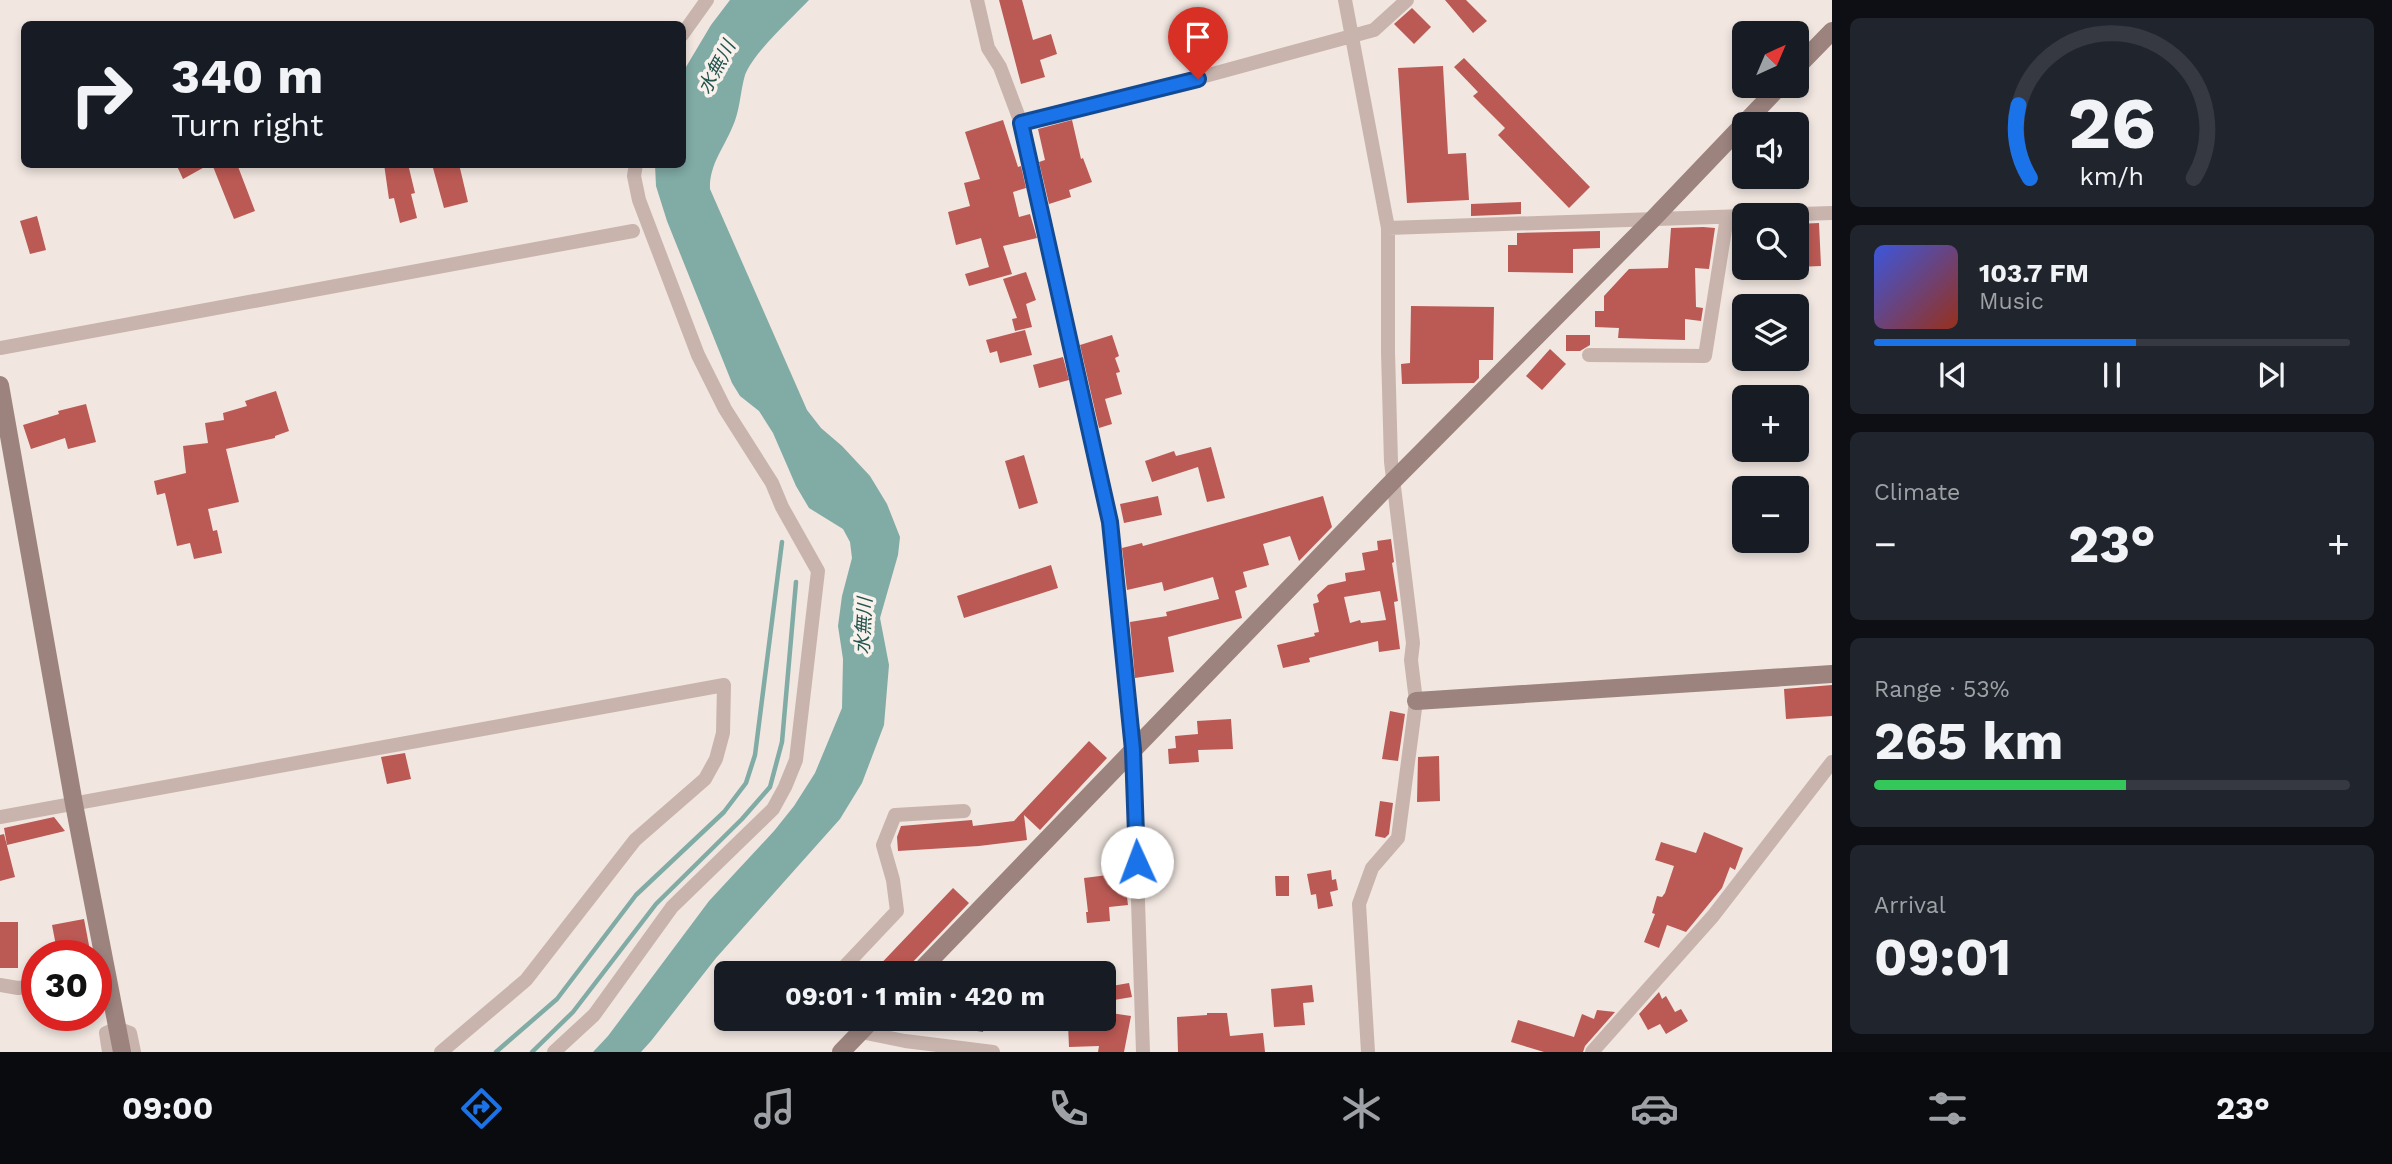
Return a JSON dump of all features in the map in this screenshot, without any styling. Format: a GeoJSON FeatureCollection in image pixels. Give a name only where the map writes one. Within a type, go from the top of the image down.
{"type":"FeatureCollection","features":[{"type":"Feature","properties":{"kind":"street"},"geometry":{"type":"LineString","coordinates":[[686,29],[707,0]]}},
{"type":"Feature","properties":{"kind":"street"},"geometry":{"type":"LineString","coordinates":[[977,0],[988,48],[1000,67],[1021,123],[1110,522],[1133,750],[1143,1052]]}},
{"type":"Feature","properties":{"kind":"street"},"geometry":{"type":"LineString","coordinates":[[1345,0],[1388,228],[1388,352],[1394,481],[1413,643],[1411,660],[1416,701],[1398,838],[1372,868],[1359,904],[1368,1052]]}},
{"type":"Feature","properties":{"kind":"street"},"geometry":{"type":"LineString","coordinates":[[1021,123],[1374,30],[1407,0]]}},
{"type":"Feature","properties":{"kind":"street"},"geometry":{"type":"LineString","coordinates":[[1810,54],[1832,31]]}},
{"type":"Feature","properties":{"kind":"street"},"geometry":{"type":"LineString","coordinates":[[930,961],[1769,98]]}},
{"type":"Feature","properties":{"kind":"street"},"geometry":{"type":"LineString","coordinates":[[554,1052],[594,1015],[672,907],[773,809],[796,760],[818,571],[782,507],[772,483],[725,409],[698,355],[639,200],[634,176],[635,168]]}},
{"type":"Feature","properties":{"kind":"street"},"geometry":{"type":"LineString","coordinates":[[1809,214],[1832,213]]}},
{"type":"Feature","properties":{"kind":"street"},"geometry":{"type":"LineString","coordinates":[[1589,355],[1705,356],[1727,217]]}},
{"type":"Feature","properties":{"kind":"street"},"geometry":{"type":"LineString","coordinates":[[1388,228],[1732,217]]}},
{"type":"Feature","properties":{"kind":"street"},"geometry":{"type":"LineString","coordinates":[[0,348],[633,231]]}},
{"type":"Feature","properties":{"kind":"street"},"geometry":{"type":"LineString","coordinates":[[0,385],[96,940]]}},
{"type":"Feature","properties":{"kind":"street"},"geometry":{"type":"LineString","coordinates":[[1416,701],[1832,674]]}},
{"type":"Feature","properties":{"kind":"street"},"geometry":{"type":"LineString","coordinates":[[0,817],[724,685],[723,733],[716,759],[705,779],[635,840],[526,980],[441,1052]]}},
{"type":"Feature","properties":{"kind":"street"},"geometry":{"type":"LineString","coordinates":[[1592,1052],[1713,916],[1832,762]]}},
{"type":"Feature","properties":{"kind":"street"},"geometry":{"type":"LineString","coordinates":[[850,961],[897,911],[893,880],[883,845],[895,815],[964,811]]}},
{"type":"Feature","properties":{"kind":"street"},"geometry":{"type":"LineString","coordinates":[[0,985],[21,988]]}},
{"type":"Feature","properties":{"kind":"street"},"geometry":{"type":"LineString","coordinates":[[112,1011],[122,1052]]}},
{"type":"Feature","properties":{"kind":"street"},"geometry":{"type":"LineString","coordinates":[[109,1052],[106,1032],[117,1028],[130,1032],[134,1052]]}},
{"type":"Feature","properties":{"kind":"street"},"geometry":{"type":"LineString","coordinates":[[841,1052],[860,1032],[905,1041],[993,1052]]}},
{"type":"Feature","properties":{"kind":"water","name":"水無川"},"geometry":{"type":"Polygon","coordinates":[[[730,0],[809,0],[764,46],[749,66],[735,122],[714,165],[710,189],[807,410],[821,428],[870,476],[887,504],[900,537],[898,555],[880,618],[889,665],[884,725],[862,783],[840,819],[716,958],[651,1041],[641,1052],[593,1052],[608,1036],[709,901],[794,806],[815,773],[842,708],[843,659],[838,626],[842,596],[852,558],[850,542],[843,529],[809,508],[796,486],[773,433],[759,411],[740,396],[732,383],[667,221],[656,186],[655,168],[686,168],[686,67],[711,25],[730,0]]]}},
{"type":"Feature","properties":{"kind":"building"},"geometry":{"type":"Polygon","coordinates":[[[999,0],[1022,0],[1033,40],[1051,34],[1057,54],[1040,60],[1045,77],[1021,84],[999,0]]]}},
{"type":"Feature","properties":{"kind":"building"},"geometry":{"type":"Polygon","coordinates":[[[1445,0],[1466,0],[1487,21],[1473,33],[1445,0]]]}},
{"type":"Feature","properties":{"kind":"building"},"geometry":{"type":"Polygon","coordinates":[[[1412,8],[1431,27],[1414,44],[1394,24],[1412,8]]]}},
{"type":"Feature","properties":{"kind":"building"},"geometry":{"type":"Polygon","coordinates":[[[1464,58],[1590,187],[1569,208],[1498,135],[1505,128],[1473,96],[1478,92],[1454,67],[1464,58]]]}},
{"type":"Feature","properties":{"kind":"building"},"geometry":{"type":"Polygon","coordinates":[[[1443,66],[1448,154],[1466,153],[1469,200],[1407,203],[1398,68],[1443,66]]]}},
{"type":"Feature","properties":{"kind":"building"},"geometry":{"type":"Polygon","coordinates":[[[1003,120],[1018,167],[1021,166],[1026,188],[1013,192],[1019,217],[1030,214],[1037,238],[1003,246],[1012,274],[969,286],[965,274],[989,267],[981,238],[956,245],[948,212],[970,206],[964,183],[980,179],[965,132],[1003,120]]]}},
{"type":"Feature","properties":{"kind":"building"},"geometry":{"type":"Polygon","coordinates":[[[1072,120],[1081,159],[1083,158],[1092,182],[1069,190],[1071,197],[1049,204],[1039,162],[1045,160],[1038,129],[1072,120]]]}},
{"type":"Feature","properties":{"kind":"building"},"geometry":{"type":"Polygon","coordinates":[[[178,168],[203,168],[183,179],[178,168]]]}},
{"type":"Feature","properties":{"kind":"building"},"geometry":{"type":"Polygon","coordinates":[[[214,168],[239,168],[255,211],[234,219],[214,168]]]}},
{"type":"Feature","properties":{"kind":"building"},"geometry":{"type":"Polygon","coordinates":[[[385,168],[409,168],[415,193],[411,194],[417,218],[400,223],[394,198],[389,199],[385,168]]]}},
{"type":"Feature","properties":{"kind":"building"},"geometry":{"type":"Polygon","coordinates":[[[433,168],[460,168],[468,202],[444,208],[433,168]]]}},
{"type":"Feature","properties":{"kind":"building"},"geometry":{"type":"Polygon","coordinates":[[[1521,202],[1521,214],[1471,216],[1471,204],[1521,202]]]}},
{"type":"Feature","properties":{"kind":"building"},"geometry":{"type":"Polygon","coordinates":[[[37,216],[46,250],[30,254],[20,221],[37,216]]]}},
{"type":"Feature","properties":{"kind":"building"},"geometry":{"type":"Polygon","coordinates":[[[1809,223],[1819,223],[1821,266],[1809,266],[1809,223]]]}},
{"type":"Feature","properties":{"kind":"building"},"geometry":{"type":"Polygon","coordinates":[[[1671,228],[1715,228],[1709,269],[1695,268],[1696,307],[1703,308],[1701,321],[1685,319],[1685,340],[1618,338],[1619,328],[1595,327],[1595,311],[1604,311],[1604,296],[1629,269],[1668,268],[1671,228]]]}},
{"type":"Feature","properties":{"kind":"building"},"geometry":{"type":"Polygon","coordinates":[[[1600,231],[1600,248],[1573,249],[1573,273],[1508,272],[1508,245],[1517,245],[1517,233],[1600,231]]]}},
{"type":"Feature","properties":{"kind":"building"},"geometry":{"type":"Polygon","coordinates":[[[1026,272],[1036,300],[1026,304],[1032,327],[1015,331],[1012,319],[1017,318],[1003,279],[1026,272]]]}},
{"type":"Feature","properties":{"kind":"building"},"geometry":{"type":"Polygon","coordinates":[[[1411,306],[1494,307],[1493,360],[1479,360],[1479,378],[1474,383],[1402,384],[1401,364],[1410,363],[1411,306]]]}},
{"type":"Feature","properties":{"kind":"building"},"geometry":{"type":"Polygon","coordinates":[[[1025,330],[1032,355],[1000,363],[997,351],[990,353],[986,340],[1025,330]]]}},
{"type":"Feature","properties":{"kind":"building"},"geometry":{"type":"Polygon","coordinates":[[[1112,335],[1119,356],[1115,358],[1120,372],[1116,373],[1122,394],[1105,399],[1112,424],[1099,428],[1080,345],[1112,335]]]}},
{"type":"Feature","properties":{"kind":"building"},"geometry":{"type":"Polygon","coordinates":[[[1566,335],[1590,335],[1590,345],[1580,351],[1566,351],[1566,335]]]}},
{"type":"Feature","properties":{"kind":"building"},"geometry":{"type":"Polygon","coordinates":[[[1550,349],[1566,364],[1542,390],[1526,376],[1550,349]]]}},
{"type":"Feature","properties":{"kind":"building"},"geometry":{"type":"Polygon","coordinates":[[[1063,357],[1069,380],[1039,388],[1033,365],[1063,357]]]}},
{"type":"Feature","properties":{"kind":"building"},"geometry":{"type":"Polygon","coordinates":[[[276,391],[289,431],[275,438],[226,449],[239,502],[208,509],[213,531],[217,530],[222,553],[194,559],[190,543],[177,546],[165,493],[157,495],[154,481],[186,473],[183,446],[208,443],[205,423],[224,420],[223,413],[247,406],[245,401],[276,391]]]}},
{"type":"Feature","properties":{"kind":"building"},"geometry":{"type":"Polygon","coordinates":[[[86,404],[96,442],[68,449],[65,438],[31,449],[23,425],[59,414],[58,411],[86,404]]]}},
{"type":"Feature","properties":{"kind":"building"},"geometry":{"type":"Polygon","coordinates":[[[1211,447],[1225,498],[1207,502],[1198,467],[1152,482],[1145,461],[1174,451],[1176,456],[1211,447]]]}},
{"type":"Feature","properties":{"kind":"building"},"geometry":{"type":"Polygon","coordinates":[[[1024,455],[1038,503],[1019,509],[1005,461],[1024,455]]]}},
{"type":"Feature","properties":{"kind":"building"},"geometry":{"type":"Polygon","coordinates":[[[1158,496],[1162,515],[1124,523],[1120,504],[1158,496]]]}},
{"type":"Feature","properties":{"kind":"building"},"geometry":{"type":"Polygon","coordinates":[[[1323,496],[1332,527],[1299,561],[1290,536],[1263,544],[1269,565],[1243,572],[1247,587],[1235,591],[1242,618],[1168,637],[1174,672],[1135,678],[1130,622],[1167,616],[1166,612],[1219,599],[1213,577],[1164,591],[1162,582],[1127,590],[1122,548],[1142,543],[1143,546],[1323,496]]]}},
{"type":"Feature","properties":{"kind":"building"},"geometry":{"type":"Polygon","coordinates":[[[1391,539],[1398,601],[1394,602],[1400,649],[1379,652],[1378,641],[1309,658],[1310,662],[1283,668],[1277,645],[1315,636],[1314,633],[1319,632],[1313,604],[1319,602],[1317,595],[1328,585],[1346,581],[1345,573],[1365,570],[1362,553],[1378,550],[1377,541],[1391,539]],[[1380,591],[1344,597],[1350,623],[1360,620],[1361,623],[1386,620],[1380,591]]]}},
{"type":"Feature","properties":{"kind":"building"},"geometry":{"type":"Polygon","coordinates":[[[1051,565],[1058,588],[964,618],[957,596],[1051,565]]]}},
{"type":"Feature","properties":{"kind":"building"},"geometry":{"type":"Polygon","coordinates":[[[1832,685],[1832,716],[1786,719],[1784,689],[1832,685]]]}},
{"type":"Feature","properties":{"kind":"building"},"geometry":{"type":"Polygon","coordinates":[[[1390,711],[1405,714],[1398,761],[1382,759],[1390,711]]]}},
{"type":"Feature","properties":{"kind":"building"},"geometry":{"type":"Polygon","coordinates":[[[1231,719],[1233,749],[1198,750],[1199,762],[1169,764],[1168,749],[1176,748],[1175,736],[1198,734],[1197,721],[1231,719]]]}},
{"type":"Feature","properties":{"kind":"building"},"geometry":{"type":"Polygon","coordinates":[[[1089,741],[1107,758],[1040,830],[1024,815],[1027,840],[898,851],[897,837],[901,826],[972,820],[973,826],[1014,821],[1089,741]]]}},
{"type":"Feature","properties":{"kind":"building"},"geometry":{"type":"Polygon","coordinates":[[[405,753],[411,779],[387,784],[381,757],[405,753]]]}},
{"type":"Feature","properties":{"kind":"building"},"geometry":{"type":"Polygon","coordinates":[[[1439,756],[1440,801],[1417,802],[1418,757],[1439,756]]]}},
{"type":"Feature","properties":{"kind":"building"},"geometry":{"type":"Polygon","coordinates":[[[1380,801],[1393,803],[1389,834],[1385,838],[1375,836],[1380,801]]]}},
{"type":"Feature","properties":{"kind":"building"},"geometry":{"type":"Polygon","coordinates":[[[54,817],[65,831],[7,845],[4,828],[54,817]]]}},
{"type":"Feature","properties":{"kind":"building"},"geometry":{"type":"Polygon","coordinates":[[[1704,832],[1743,848],[1735,870],[1730,867],[1722,888],[1686,932],[1667,925],[1659,948],[1644,942],[1655,914],[1652,913],[1657,896],[1662,897],[1665,893],[1674,866],[1655,860],[1661,842],[1696,853],[1704,832]]]}},
{"type":"Feature","properties":{"kind":"building"},"geometry":{"type":"Polygon","coordinates":[[[4,834],[15,877],[0,881],[0,835],[4,834]]]}},
{"type":"Feature","properties":{"kind":"building"},"geometry":{"type":"Polygon","coordinates":[[[1331,870],[1332,880],[1336,879],[1338,890],[1330,892],[1333,906],[1318,909],[1316,894],[1311,895],[1307,874],[1331,870]]]}},
{"type":"Feature","properties":{"kind":"building"},"geometry":{"type":"Polygon","coordinates":[[[1124,873],[1128,905],[1109,907],[1110,921],[1087,923],[1084,878],[1124,873]]]}},
{"type":"Feature","properties":{"kind":"building"},"geometry":{"type":"Polygon","coordinates":[[[1275,876],[1289,876],[1289,896],[1276,896],[1275,876]]]}},
{"type":"Feature","properties":{"kind":"building"},"geometry":{"type":"Polygon","coordinates":[[[953,888],[969,903],[914,961],[883,961],[953,888]]]}},
{"type":"Feature","properties":{"kind":"building"},"geometry":{"type":"Polygon","coordinates":[[[84,919],[88,940],[55,940],[52,925],[84,919]]]}},
{"type":"Feature","properties":{"kind":"building"},"geometry":{"type":"Polygon","coordinates":[[[0,922],[18,922],[18,968],[0,968],[0,922]]]}},
{"type":"Feature","properties":{"kind":"building"},"geometry":{"type":"Polygon","coordinates":[[[1129,983],[1132,997],[1116,1000],[1116,985],[1129,983]]]}},
{"type":"Feature","properties":{"kind":"building"},"geometry":{"type":"Polygon","coordinates":[[[1312,985],[1314,1002],[1303,1003],[1305,1025],[1274,1027],[1271,989],[1312,985]]]}},
{"type":"Feature","properties":{"kind":"building"},"geometry":{"type":"Polygon","coordinates":[[[1659,992],[1662,999],[1666,996],[1675,1012],[1681,1009],[1688,1021],[1666,1034],[1660,1024],[1648,1030],[1639,1014],[1659,992]]]}},
{"type":"Feature","properties":{"kind":"building"},"geometry":{"type":"Polygon","coordinates":[[[1597,1010],[1615,1012],[1585,1046],[1583,1052],[1544,1052],[1511,1042],[1518,1020],[1574,1037],[1582,1014],[1594,1019],[1597,1010]]]}},
{"type":"Feature","properties":{"kind":"building"},"geometry":{"type":"Polygon","coordinates":[[[1227,1013],[1230,1036],[1263,1033],[1265,1052],[1178,1052],[1177,1017],[1227,1013]]]}},
{"type":"Feature","properties":{"kind":"building"},"geometry":{"type":"Polygon","coordinates":[[[1116,1014],[1131,1016],[1124,1052],[1098,1052],[1099,1046],[1069,1047],[1068,1031],[1116,1031],[1116,1014]]]}},
{"type":"Feature","properties":{"kind":"waterway"},"geometry":{"type":"LineString","coordinates":[[496,1052],[557,999],[636,895],[724,812],[746,783],[755,755],[782,542]]}},
{"type":"Feature","properties":{"kind":"waterway"},"geometry":{"type":"LineString","coordinates":[[532,1052],[573,1012],[656,904],[742,819],[770,787],[782,742],[796,582]]}},
{"type":"Feature","properties":{"kind":"route"},"geometry":{"type":"LineString","coordinates":[[1137,862],[1133,750],[1110,522],[1021,123],[1198,79]]}}]}
